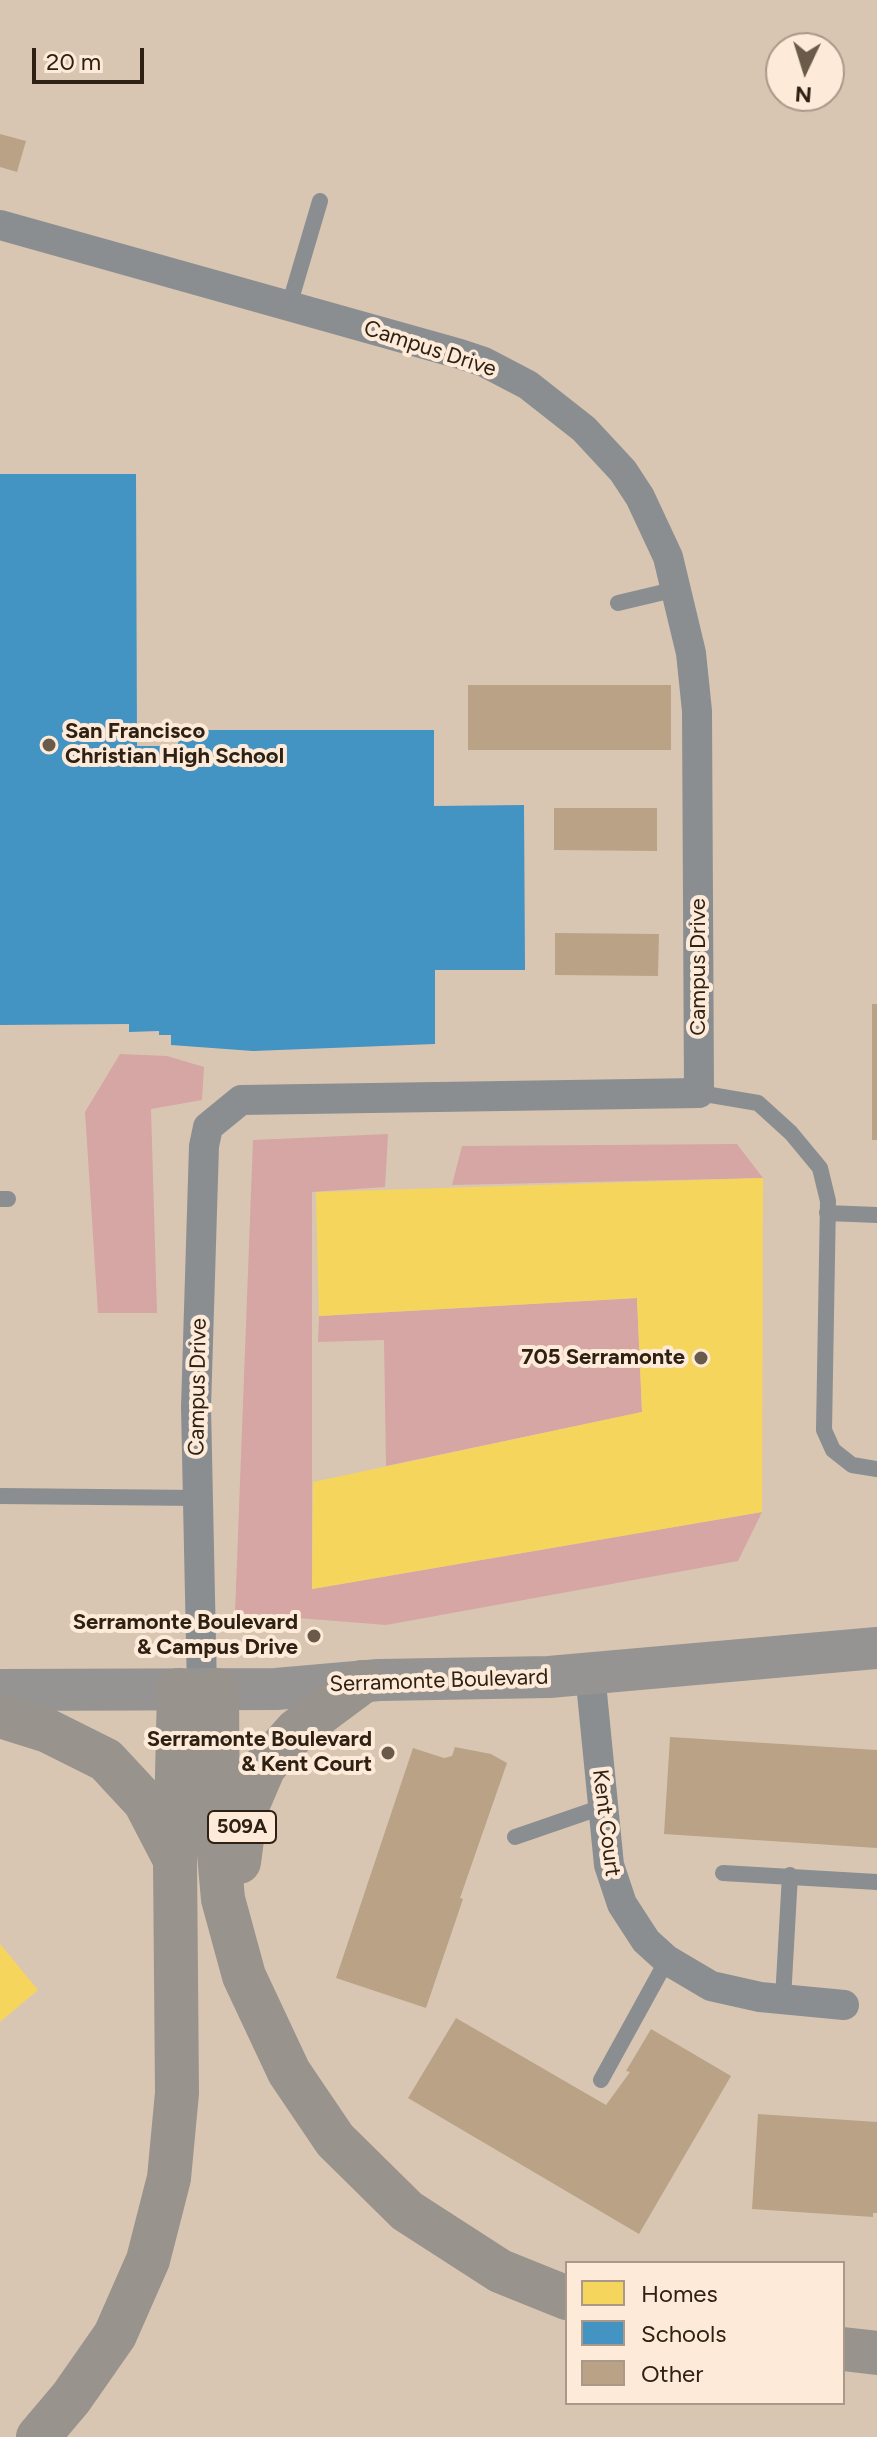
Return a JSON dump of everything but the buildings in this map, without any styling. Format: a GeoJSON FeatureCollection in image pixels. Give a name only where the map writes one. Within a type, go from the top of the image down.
{"type":"FeatureCollection","features":[{"type":"Feature","properties":{"kind":"highway","name":"509A"},"geometry":{"type":"LineString","coordinates":[[262,2018],[239,1897],[240,1842],[248,1801],[264,1767],[285,1742],[362,1682]]}},
{"type":"Feature","properties":{"kind":"highway"},"geometry":{"type":"LineString","coordinates":[[38,2437],[71,2398],[115,2335],[148,2260],[161,2218],[175,2137],[177,2093],[175,1860],[199,1690]]}},
{"type":"Feature","properties":{"kind":"highway","name":"509A"},"geometry":{"type":"LineString","coordinates":[[199,1690],[223,1899],[237,1958],[262,2018],[309,2106],[335,2140],[379,2187],[407,2211],[500,2271],[565,2297]]}},
{"type":"Feature","properties":{"kind":"highway"},"geometry":{"type":"LineString","coordinates":[[0,1716],[48,1731],[106,1760],[145,1802],[175,1860]]}},
{"type":"Feature","properties":{"kind":"highway"},"geometry":{"type":"LineString","coordinates":[[845,2349],[877,2353]]}},
{"type":"Feature","properties":{"kind":"street","name":"Campus Drive"},"geometry":{"type":"LineString","coordinates":[[0,225],[484,362],[548,400],[584,429],[623,471],[656,527],[677,589],[691,653],[697,711],[699,1093],[241,1100],[208,1127],[204,1146],[196,1407],[199,1690]]}},
{"type":"Feature","properties":{"kind":"street","name":"Serramonte Boulevard"},"geometry":{"type":"LineString","coordinates":[[0,1690],[199,1690],[590,1673],[877,1648]]}},
{"type":"Feature","properties":{"kind":"street","name":"Kent Court"},"geometry":{"type":"LineString","coordinates":[[590,1673],[602,1807],[613,1885],[632,1923],[667,1960],[711,1986],[736,1993],[844,2005]]}},
{"type":"Feature","properties":{"kind":"lane"},"geometry":{"type":"LineString","coordinates":[[289,306],[320,201]]}},
{"type":"Feature","properties":{"kind":"lane"},"geometry":{"type":"LineString","coordinates":[[618,603],[677,589]]}},
{"type":"Feature","properties":{"kind":"lane"},"geometry":{"type":"LineString","coordinates":[[699,1093],[758,1103],[820,1168],[827,1213],[824,1430],[833,1450],[852,1465],[877,1469]]}},
{"type":"Feature","properties":{"kind":"lane"},"geometry":{"type":"LineString","coordinates":[[827,1213],[877,1215]]}},
{"type":"Feature","properties":{"kind":"lane"},"geometry":{"type":"LineString","coordinates":[[0,1496],[198,1498]]}},
{"type":"Feature","properties":{"kind":"lane"},"geometry":{"type":"LineString","coordinates":[[515,1837],[602,1807]]}},
{"type":"Feature","properties":{"kind":"lane"},"geometry":{"type":"LineString","coordinates":[[723,1873],[877,1882]]}},
{"type":"Feature","properties":{"kind":"lane"},"geometry":{"type":"LineString","coordinates":[[783,1999],[790,1875]]}},
{"type":"Feature","properties":{"kind":"lane"},"geometry":{"type":"LineString","coordinates":[[601,2080],[667,1960]]}},
{"type":"Feature","properties":{"kind":"shaded area"},"geometry":{"type":"Polygon","coordinates":[[[120,1054],[167,1056],[204,1067],[202,1100],[151,1109],[157,1313],[98,1313],[85,1112],[120,1054]]]}},
{"type":"Feature","properties":{"kind":"shaded area"},"geometry":{"type":"Polygon","coordinates":[[[388,1134],[385,1187],[312,1192],[312,1589],[762,1512],[738,1561],[386,1625],[235,1613],[253,1140],[388,1134]]]}},
{"type":"Feature","properties":{"kind":"shaded area"},"geometry":{"type":"Polygon","coordinates":[[[737,1144],[763,1178],[452,1185],[462,1146],[737,1144]]]}},
{"type":"Feature","properties":{"kind":"shaded area"},"geometry":{"type":"Polygon","coordinates":[[[637,1298],[642,1412],[386,1466],[384,1340],[318,1342],[319,1316],[637,1298]]]}},
{"type":"Feature","properties":{"kind":"place","name":"San Francisco Christian High School"},"geometry":{"type":"Point","coordinates":[49,745]}},
{"type":"Feature","properties":{"kind":"place","name":"705 Serramonte"},"geometry":{"type":"Point","coordinates":[701,1358]}},
{"type":"Feature","properties":{"kind":"place","name":"Serramonte Boulevard & Campus Drive"},"geometry":{"type":"Point","coordinates":[314,1636]}},
{"type":"Feature","properties":{"kind":"place","name":"Serramonte Boulevard & Kent Court"},"geometry":{"type":"Point","coordinates":[388,1753]}}]}
